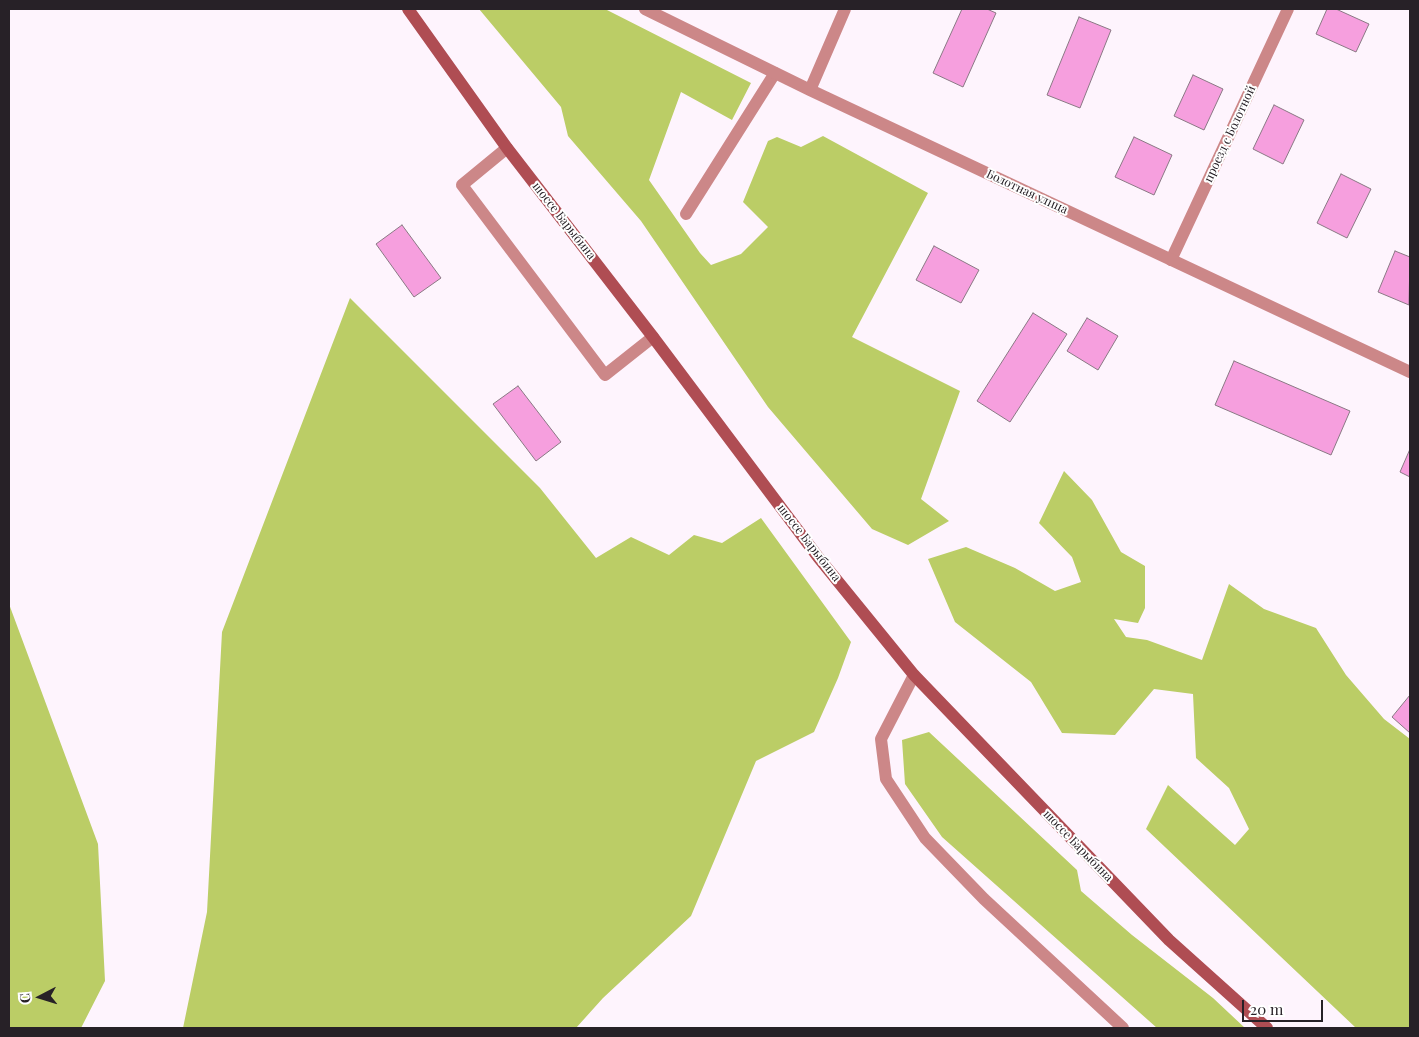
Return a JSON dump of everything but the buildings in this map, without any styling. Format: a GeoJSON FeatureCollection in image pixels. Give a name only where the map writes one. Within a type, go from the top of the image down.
{"type":"FeatureCollection","features":[{"type":"Feature","properties":{"kind":"main road","name":"шоссе Барыбина"},"geometry":{"type":"LineString","coordinates":[[408,9],[507,148],[653,337],[818,557],[914,675],[1169,940],[1267,1028]]}},
{"type":"Feature","properties":{"kind":"street","name":"Болотная улица"},"geometry":{"type":"LineString","coordinates":[[645,9],[810,90],[1410,372]]}},
{"type":"Feature","properties":{"kind":"street"},"geometry":{"type":"LineString","coordinates":[[810,90],[846,9]]}},
{"type":"Feature","properties":{"kind":"street","name":"проезд с Болотной"},"geometry":{"type":"LineString","coordinates":[[1171,260],[1288,9]]}},
{"type":"Feature","properties":{"kind":"street"},"geometry":{"type":"LineString","coordinates":[[686,214],[775,73]]}},
{"type":"Feature","properties":{"kind":"street"},"geometry":{"type":"LineString","coordinates":[[507,148],[462,185],[605,375],[653,337]]}},
{"type":"Feature","properties":{"kind":"street"},"geometry":{"type":"LineString","coordinates":[[914,675],[882,738],[886,779],[932,844],[984,899],[1123,1028]]}},
{"type":"Feature","properties":{"kind":"green space"},"geometry":{"type":"Polygon","coordinates":[[[479,9],[605,9],[751,83],[732,120],[681,92],[649,180],[700,253],[711,265],[741,254],[768,227],[743,202],[768,141],[777,137],[801,147],[823,136],[928,193],[852,337],[960,391],[921,499],[949,521],[908,545],[872,529],[768,407],[641,221],[568,136],[561,107],[479,9]]]}},
{"type":"Feature","properties":{"kind":"green space"},"geometry":{"type":"Polygon","coordinates":[[[350,298],[540,488],[596,558],[631,537],[669,555],[694,535],[722,543],[761,518],[851,642],[838,678],[814,732],[756,761],[691,916],[603,998],[576,1028],[183,1028],[207,912],[222,632],[350,298]]]}},
{"type":"Feature","properties":{"kind":"green space"},"geometry":{"type":"Polygon","coordinates":[[[1064,471],[1092,500],[1121,552],[1145,566],[1145,608],[1138,623],[1114,619],[1126,637],[1147,640],[1202,660],[1229,584],[1264,609],[1316,628],[1346,675],[1384,719],[1410,739],[1410,1028],[1356,1028],[1146,829],[1168,785],[1235,845],[1249,829],[1229,788],[1196,758],[1193,694],[1154,689],[1115,735],[1062,733],[1031,682],[955,622],[928,559],[966,547],[1015,568],[1055,591],[1081,582],[1072,557],[1039,523],[1064,471]]]}},
{"type":"Feature","properties":{"kind":"green space"},"geometry":{"type":"Polygon","coordinates":[[[9,604],[98,844],[105,981],[81,1028],[9,1028],[9,604]]]}},
{"type":"Feature","properties":{"kind":"green space"},"geometry":{"type":"Polygon","coordinates":[[[929,732],[1077,870],[1081,891],[1132,935],[1213,998],[1245,1028],[1157,1028],[942,837],[905,784],[902,740],[929,732]]]}}]}
